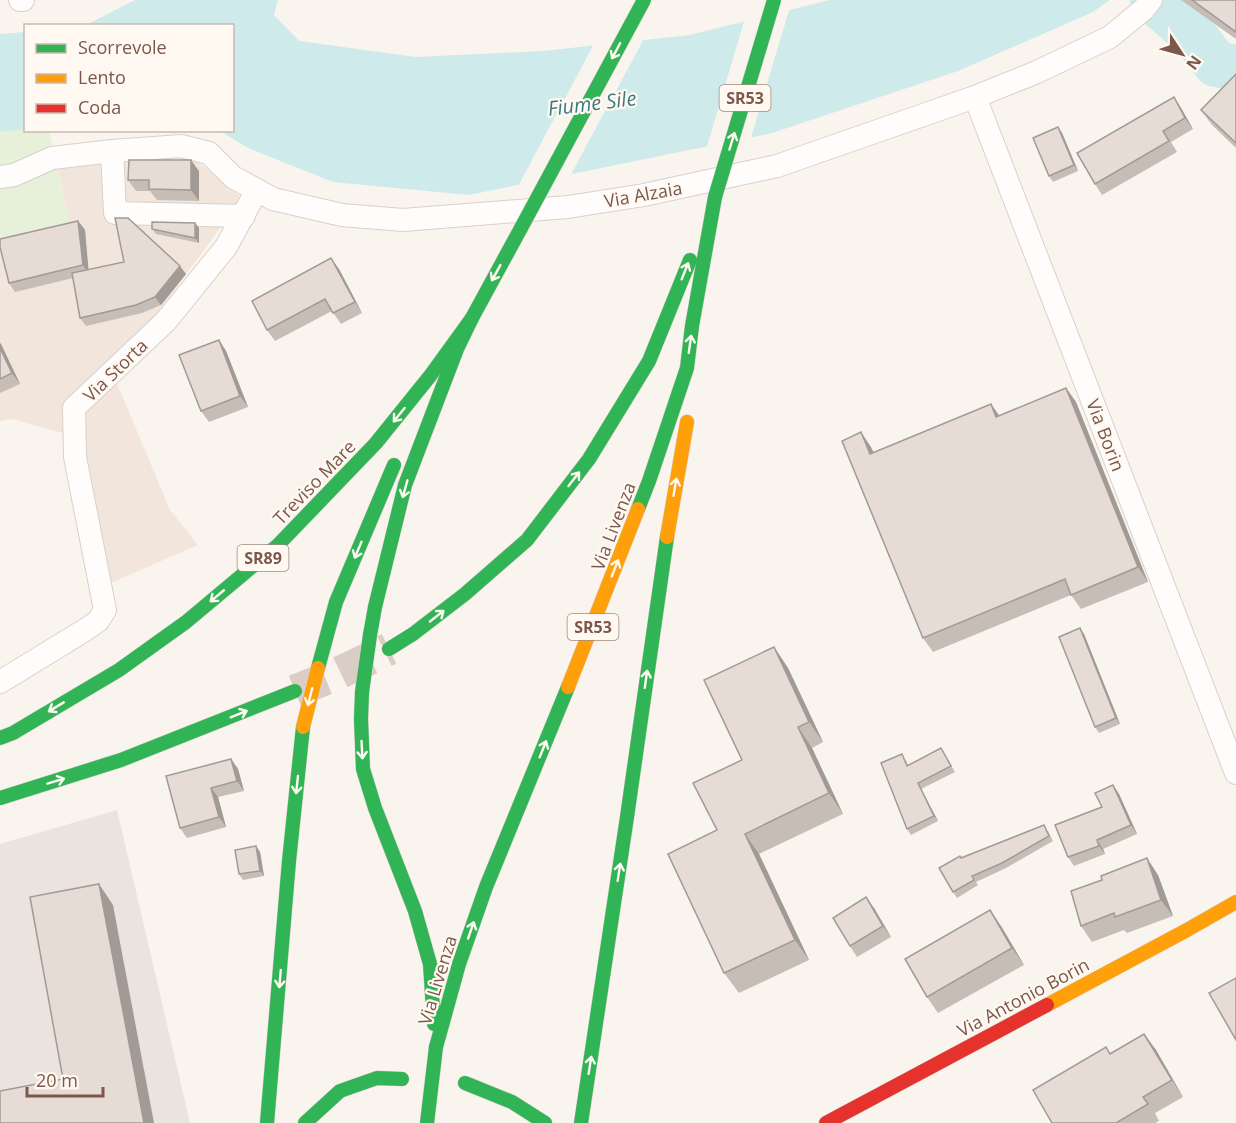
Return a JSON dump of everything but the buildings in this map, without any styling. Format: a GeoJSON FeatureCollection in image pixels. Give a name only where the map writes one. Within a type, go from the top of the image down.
{"type":"FeatureCollection","features":[{"type":"Feature","properties":{"kind":"main road","name":"Via Livenza"},"geometry":{"type":"LineString","coordinates":[[436,1047],[430,964],[415,911],[375,808],[363,769],[360,719],[362,692],[375,607],[405,485],[457,349],[644,0]]}},
{"type":"Feature","properties":{"kind":"main road","name":"Via Livenza"},"geometry":{"type":"LineString","coordinates":[[436,1047],[459,964],[486,887],[649,482],[687,368],[692,326],[716,197],[774,0]]}},
{"type":"Feature","properties":{"kind":"main road"},"geometry":{"type":"LineString","coordinates":[[389,649],[413,634],[465,594],[527,540],[589,459],[648,361],[716,197]]}},
{"type":"Feature","properties":{"kind":"main road","name":"Treviso Mare"},"geometry":{"type":"LineString","coordinates":[[0,738],[13,733],[119,670],[186,622],[278,545],[376,444],[472,318]]}},
{"type":"Feature","properties":{"kind":"main road"},"geometry":{"type":"LineString","coordinates":[[417,413],[440,362]]}},
{"type":"Feature","properties":{"kind":"main road"},"geometry":{"type":"LineString","coordinates":[[581,1123],[662,564],[691,399],[687,368]]}},
{"type":"Feature","properties":{"kind":"main road"},"geometry":{"type":"LineString","coordinates":[[267,1123],[289,861],[303,727],[336,602],[399,454]]}},
{"type":"Feature","properties":{"kind":"main road"},"geometry":{"type":"LineString","coordinates":[[0,798],[122,760],[295,692]]}},
{"type":"Feature","properties":{"kind":"main road","name":"Via Antonio Borin"},"geometry":{"type":"LineString","coordinates":[[826,1123],[1236,902]]}},
{"type":"Feature","properties":{"kind":"main road","name":"SR53"},"geometry":{"type":"LineString","coordinates":[[427,1123],[436,1047]]}},
{"type":"Feature","properties":{"kind":"main road"},"geometry":{"type":"LineString","coordinates":[[305,1123],[340,1090],[377,1078],[402,1079]]}},
{"type":"Feature","properties":{"kind":"main road"},"geometry":{"type":"LineString","coordinates":[[465,1083],[512,1102],[545,1123]]}},
{"type":"Feature","properties":{"kind":"street","name":"Via Alzaia"},"geometry":{"type":"LineString","coordinates":[[0,177],[14,175],[52,158],[181,146],[209,153],[233,177],[273,199],[342,216],[403,220],[568,207],[644,195],[777,166],[975,97],[1037,72],[1110,37],[1148,4]]}},
{"type":"Feature","properties":{"kind":"street","name":"Via Borin"},"geometry":{"type":"LineString","coordinates":[[975,97],[1236,772]]}},
{"type":"Feature","properties":{"kind":"street"},"geometry":{"type":"LineString","coordinates":[[112,151],[115,213],[244,216]]}},
{"type":"Feature","properties":{"kind":"street","name":"Via Storta"},"geometry":{"type":"LineString","coordinates":[[0,682],[85,630],[98,621],[105,610],[75,458],[75,408],[166,321],[226,247],[257,190]]}},
{"type":"Feature","properties":{"kind":"shaded area"},"geometry":{"type":"Polygon","coordinates":[[[186,152],[242,198],[113,374],[170,510],[198,545],[106,585],[77,437],[12,419],[0,421],[0,255],[72,234],[57,165],[186,152]]]}},
{"type":"Feature","properties":{"kind":"shaded area"},"geometry":{"type":"Polygon","coordinates":[[[117,810],[190,1123],[0,1123],[0,844],[117,810]]]}},
{"type":"Feature","properties":{"kind":"green space"},"geometry":{"type":"Polygon","coordinates":[[[24,129],[24,132],[49,132],[72,234],[0,255],[0,132],[24,129]]]}},
{"type":"Feature","properties":{"kind":"water","name":"Fiume Sile"},"geometry":{"type":"Polygon","coordinates":[[[135,0],[278,0],[274,15],[299,41],[416,57],[543,51],[690,35],[830,0],[1110,0],[1093,12],[958,71],[772,133],[469,195],[333,182],[248,148],[222,132],[234,132],[234,24],[88,24],[135,0]]]}},
{"type":"Feature","properties":{"kind":"water"},"geometry":{"type":"Polygon","coordinates":[[[24,32],[24,129],[0,132],[0,34],[24,32]]]}},
{"type":"Feature","properties":{"kind":"pier"},"geometry":{"type":"Polygon","coordinates":[[[790,7],[750,141],[706,150],[745,18],[790,7]]]}},
{"type":"Feature","properties":{"kind":"pier"},"geometry":{"type":"Polygon","coordinates":[[[645,37],[569,178],[517,188],[595,42],[645,37]]]}},
{"type":"Feature","properties":{"kind":"waterway"},"geometry":{"type":"LineString","coordinates":[[1153,0],[1197,39],[1216,64],[1236,68]]}},
{"type":"Feature","properties":{"kind":"tunnel"},"geometry":{"type":"LineString","coordinates":[[295,691],[389,649]]}},
{"type":"Feature","properties":{"kind":"traffic: fast"},"geometry":{"type":"LineString","coordinates":[[521,228],[644,0]]}},
{"type":"Feature","properties":{"kind":"traffic: fast"},"geometry":{"type":"LineString","coordinates":[[715,197],[774,0]]}},
{"type":"Feature","properties":{"kind":"traffic: fast"},"geometry":{"type":"LineString","coordinates":[[638,509],[687,368],[692,326],[715,197]]}},
{"type":"Feature","properties":{"kind":"traffic: fast"},"geometry":{"type":"LineString","coordinates":[[370,635],[405,485],[457,349],[521,228]]}},
{"type":"Feature","properties":{"kind":"traffic: fast"},"geometry":{"type":"LineString","coordinates":[[389,649],[413,634],[465,594],[527,540],[589,459],[649,361],[690,260]]}},
{"type":"Feature","properties":{"kind":"traffic: fast"},"geometry":{"type":"LineString","coordinates":[[0,738],[13,733],[119,670],[186,622],[278,545],[376,443],[430,376],[472,318]]}},
{"type":"Feature","properties":{"kind":"traffic: fast"},"geometry":{"type":"LineString","coordinates":[[318,668],[336,602],[394,465]]}},
{"type":"Feature","properties":{"kind":"traffic: fast"},"geometry":{"type":"LineString","coordinates":[[581,1123],[667,537]]}},
{"type":"Feature","properties":{"kind":"traffic: fast"},"geometry":{"type":"LineString","coordinates":[[362,692],[370,635]]}},
{"type":"Feature","properties":{"kind":"traffic: fast"},"geometry":{"type":"LineString","coordinates":[[436,1047],[459,964],[486,887],[568,687]]}},
{"type":"Feature","properties":{"kind":"traffic: fast"},"geometry":{"type":"LineString","coordinates":[[0,798],[121,760],[295,691]]}},
{"type":"Feature","properties":{"kind":"traffic: fast"},"geometry":{"type":"LineString","coordinates":[[362,692],[363,769],[375,808],[415,911],[430,964],[434,1024]]}},
{"type":"Feature","properties":{"kind":"traffic: fast"},"geometry":{"type":"LineString","coordinates":[[267,1123],[289,861],[303,727]]}},
{"type":"Feature","properties":{"kind":"traffic: fast"},"geometry":{"type":"LineString","coordinates":[[427,1123],[436,1047]]}},
{"type":"Feature","properties":{"kind":"traffic: fast"},"geometry":{"type":"LineString","coordinates":[[305,1123],[340,1091],[377,1078],[402,1079]]}},
{"type":"Feature","properties":{"kind":"traffic: fast"},"geometry":{"type":"LineString","coordinates":[[465,1083],[512,1102],[545,1123]]}},
{"type":"Feature","properties":{"kind":"traffic: slow"},"geometry":{"type":"LineString","coordinates":[[667,537],[687,422]]}},
{"type":"Feature","properties":{"kind":"traffic: slow"},"geometry":{"type":"LineString","coordinates":[[568,687],[638,509]]}},
{"type":"Feature","properties":{"kind":"traffic: slow"},"geometry":{"type":"LineString","coordinates":[[303,727],[318,668]]}},
{"type":"Feature","properties":{"kind":"traffic: slow"},"geometry":{"type":"LineString","coordinates":[[1047,1005],[1236,902]]}},
{"type":"Feature","properties":{"kind":"traffic: jam"},"geometry":{"type":"LineString","coordinates":[[826,1123],[1047,1005]]}}]}
